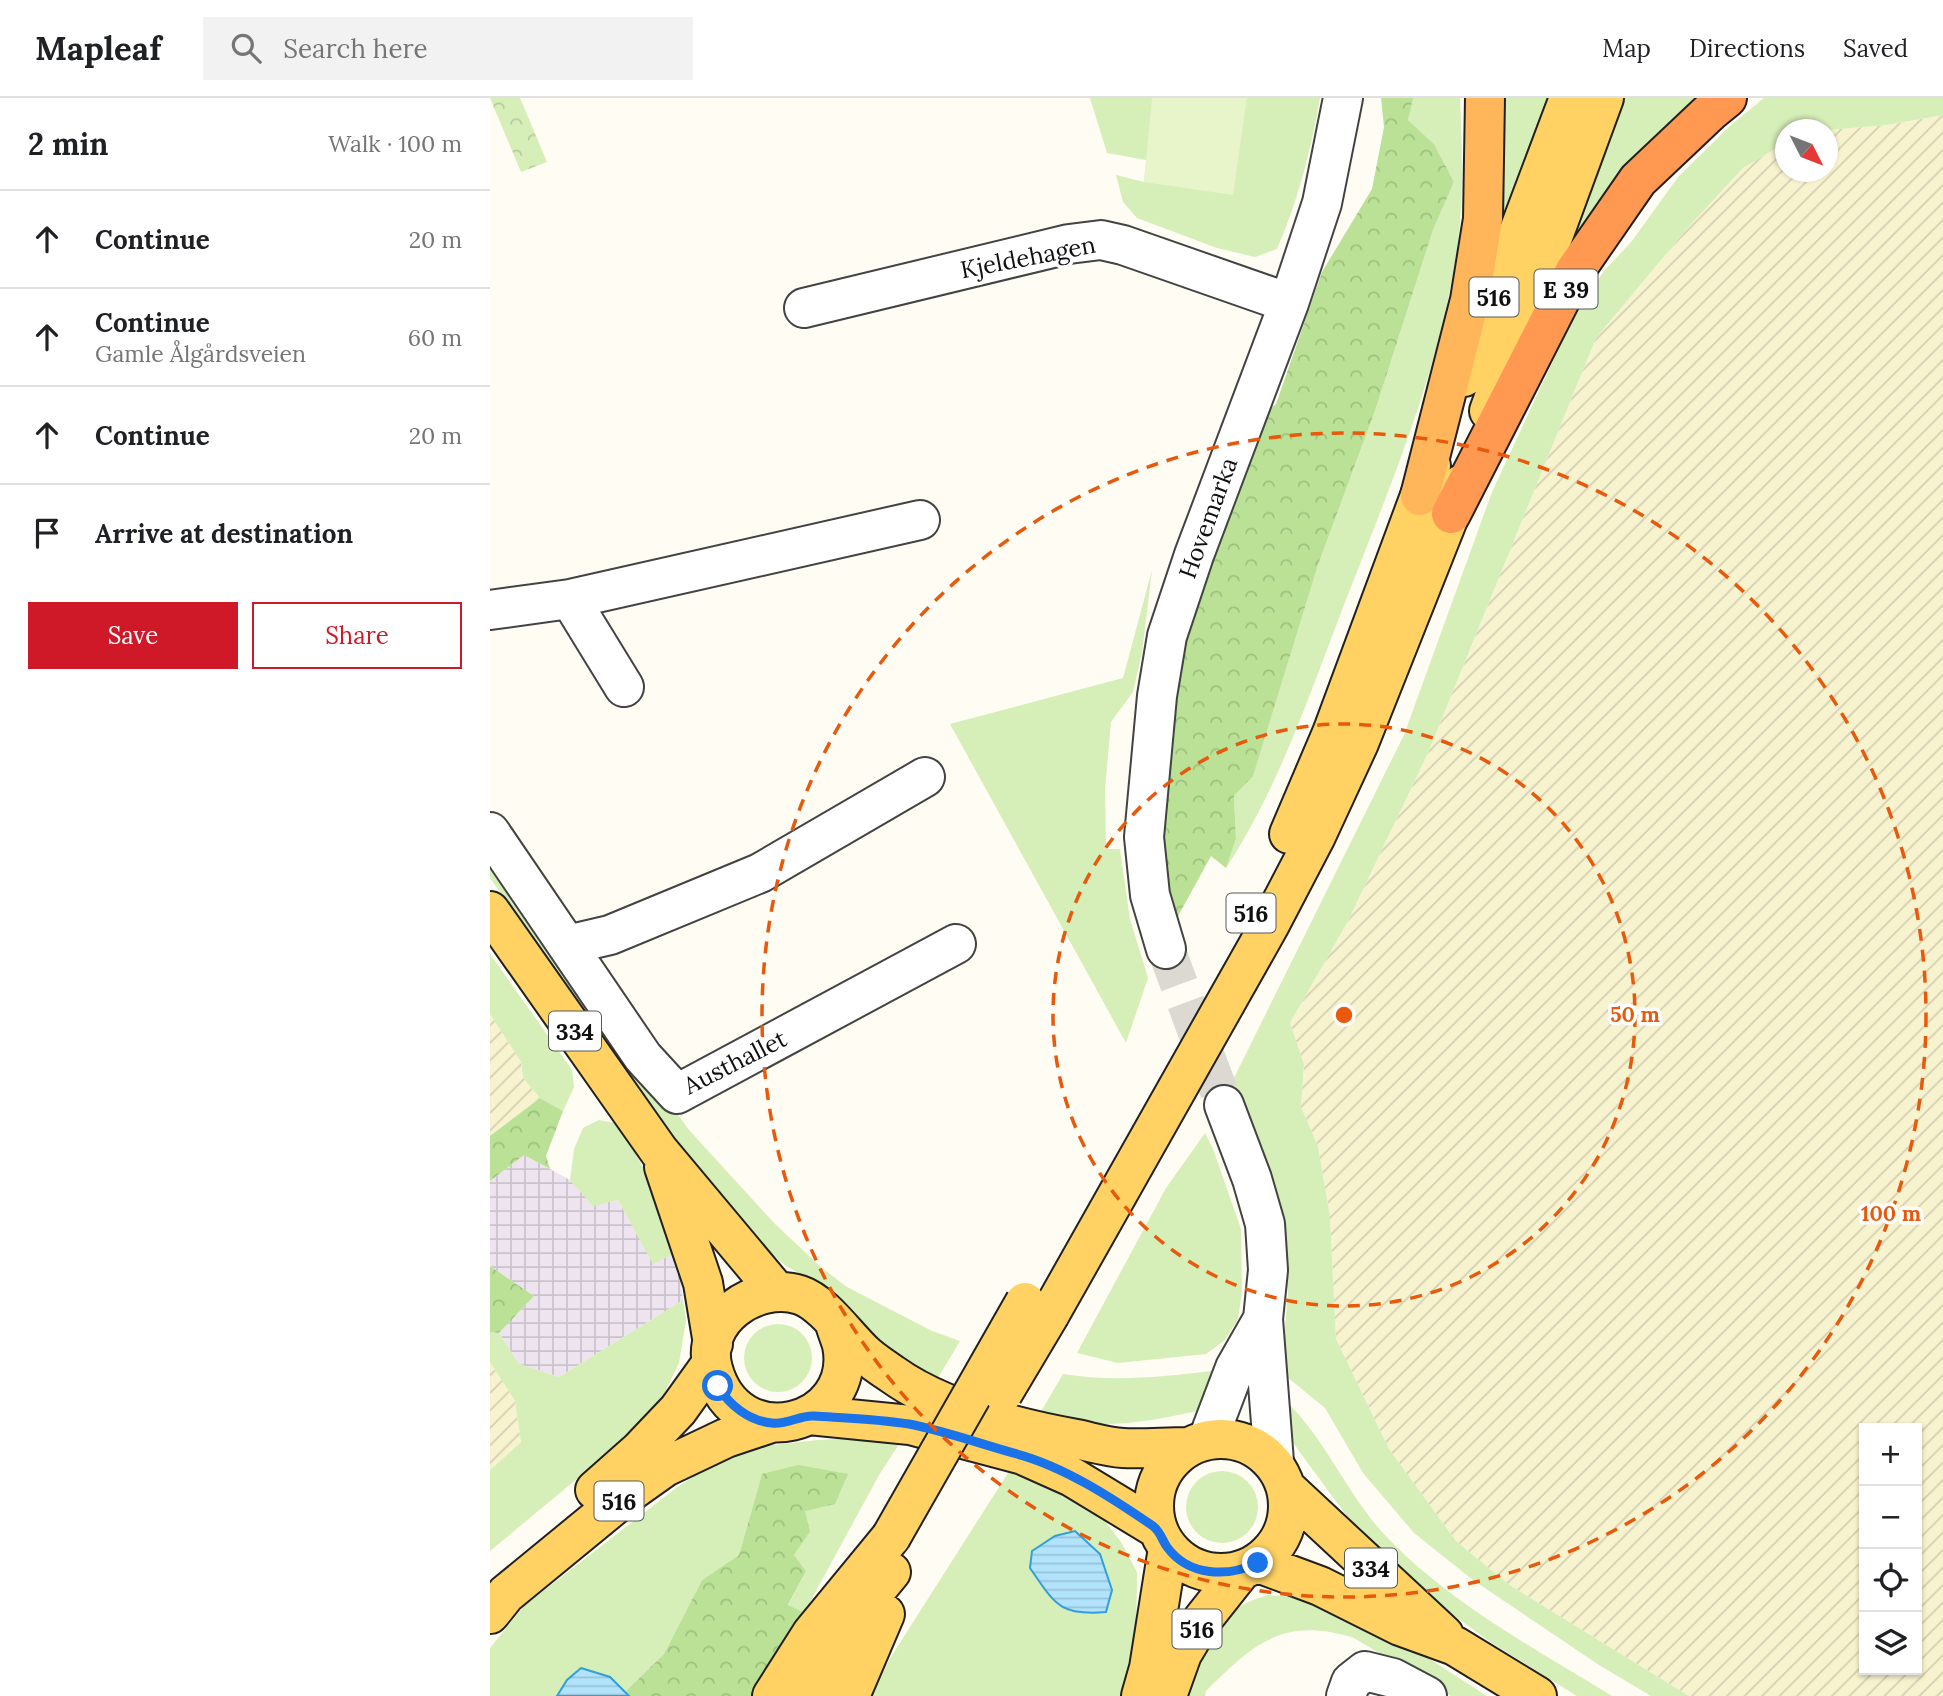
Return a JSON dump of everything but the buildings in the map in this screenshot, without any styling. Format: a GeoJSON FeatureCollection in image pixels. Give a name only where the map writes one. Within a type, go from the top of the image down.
{"type":"FeatureCollection","features":[{"type":"Feature","properties":{"kind":"highway","name":"516"},"geometry":{"type":"LineString","coordinates":[[1435,505],[1483,219],[1485,98]]}},
{"type":"Feature","properties":{"kind":"highway","name":"E 39"},"geometry":{"type":"LineString","coordinates":[[1435,505],[1575,271],[1638,180],[1727,98]]}},
{"type":"Feature","properties":{"kind":"main road","name":"516"},"geometry":{"type":"LineString","coordinates":[[1435,505],[1569,98]]}},
{"type":"Feature","properties":{"kind":"main road","name":"516"},"geometry":{"type":"LineString","coordinates":[[813,1696],[1038,1308],[1249,916],[1296,818],[1435,505],[1604,98]]}},
{"type":"Feature","properties":{"kind":"main road","name":"334"},"geometry":{"type":"LineString","coordinates":[[490,911],[659,1151],[777,1292],[801,1295],[818,1306],[867,1356],[923,1394],[980,1414],[1040,1432],[1120,1448],[1241,1440],[1256,1447],[1350,1549],[1419,1609],[1455,1646]]}},
{"type":"Feature","properties":{"kind":"main road","name":"334"},"geometry":{"type":"LineString","coordinates":[[659,1151],[703,1283],[718,1386],[741,1413],[771,1423],[790,1422],[809,1416],[910,1424],[1023,1455],[1072,1477],[1162,1538],[1186,1565],[1208,1573],[1250,1567],[1320,1586],[1400,1626],[1455,1646],[1537,1696]]}},
{"type":"Feature","properties":{"kind":"main road"},"geometry":{"type":"LineString","coordinates":[[712,1354],[720,1324],[731,1311],[749,1297],[777,1292]]}},
{"type":"Feature","properties":{"kind":"main road"},"geometry":{"type":"LineString","coordinates":[[809,1416],[823,1404],[837,1385],[842,1369],[842,1346],[835,1324]]}},
{"type":"Feature","properties":{"kind":"main road","name":"516"},"geometry":{"type":"LineString","coordinates":[[490,1576],[639,1451],[678,1410],[712,1354]]}},
{"type":"Feature","properties":{"kind":"main road","name":"516"},"geometry":{"type":"LineString","coordinates":[[490,1614],[506,1594],[655,1474],[715,1443],[771,1423]]}},
{"type":"Feature","properties":{"kind":"main road"},"geometry":{"type":"LineString","coordinates":[[1162,1538],[1154,1495],[1166,1466],[1197,1443]]}},
{"type":"Feature","properties":{"kind":"main road"},"geometry":{"type":"LineString","coordinates":[[1250,1567],[1278,1543],[1288,1517],[1281,1476]]}},
{"type":"Feature","properties":{"kind":"main road","name":"516"},"geometry":{"type":"LineString","coordinates":[[1141,1696],[1149,1668],[1162,1538]]}},
{"type":"Feature","properties":{"kind":"main road","name":"516"},"geometry":{"type":"LineString","coordinates":[[772,1696],[812,1633],[903,1540]]}},
{"type":"Feature","properties":{"kind":"main road","name":"516"},"geometry":{"type":"LineString","coordinates":[[850,1696],[903,1540]]}},
{"type":"Feature","properties":{"kind":"main road","name":"516"},"geometry":{"type":"LineString","coordinates":[[1167,1696],[1182,1654],[1203,1619],[1250,1567]]}},
{"type":"Feature","properties":{"kind":"street","name":"Hovemarka"},"geometry":{"type":"LineString","coordinates":[[1166,949],[1150,895],[1144,837],[1157,696],[1167,636],[1194,555],[1289,303],[1322,203],[1343,98]]}},
{"type":"Feature","properties":{"kind":"street","name":"Kjeldehagen"},"geometry":{"type":"LineString","coordinates":[[804,308],[1069,244],[1101,240],[1123,245],[1289,303]]}},
{"type":"Feature","properties":{"kind":"street"},"geometry":{"type":"LineString","coordinates":[[490,610],[570,598],[920,520]]}},
{"type":"Feature","properties":{"kind":"street"},"geometry":{"type":"LineString","coordinates":[[570,598],[624,687]]}},
{"type":"Feature","properties":{"kind":"street"},"geometry":{"type":"LineString","coordinates":[[567,945],[610,935],[760,873],[925,777]]}},
{"type":"Feature","properties":{"kind":"street","name":"Austhallet"},"geometry":{"type":"LineString","coordinates":[[490,832],[643,1057],[677,1094],[956,944]]}},
{"type":"Feature","properties":{"kind":"street"},"geometry":{"type":"LineString","coordinates":[[1224,1105],[1252,1179],[1265,1224],[1268,1270],[1263,1319],[1266,1377],[1281,1476]]}},
{"type":"Feature","properties":{"kind":"street"},"geometry":{"type":"LineString","coordinates":[[1197,1443],[1263,1319]]}},
{"type":"Feature","properties":{"kind":"street"},"geometry":{"type":"LineString","coordinates":[[1346,1696],[1351,1682],[1365,1671],[1393,1678],[1427,1696]]}},
{"type":"Feature","properties":{"kind":"shaded area"},"geometry":{"type":"Polygon","coordinates":[[[1943,115],[1943,1696],[1689,1696],[1508,1584],[1456,1541],[1389,1449],[1336,1339],[1330,1217],[1318,1146],[1301,1107],[1304,1064],[1290,1023],[1347,923],[1428,753],[1596,338],[1691,224],[1743,168],[1775,149],[1775,182],[1838,182],[1838,129],[1887,125],[1943,115]]]}},
{"type":"Feature","properties":{"kind":"shaded area"},"geometry":{"type":"Polygon","coordinates":[[[490,1014],[521,1062],[523,1078],[540,1098],[490,1136],[490,1014]]]}},
{"type":"Feature","properties":{"kind":"shaded area"},"geometry":{"type":"Polygon","coordinates":[[[524,1155],[570,1180],[593,1205],[618,1200],[653,1263],[677,1252],[683,1300],[559,1377],[519,1364],[499,1333],[534,1296],[490,1266],[490,1181],[524,1155]]]}},
{"type":"Feature","properties":{"kind":"shaded area"},"geometry":{"type":"Polygon","coordinates":[[[490,1362],[515,1401],[521,1442],[490,1470],[490,1362]]]}},
{"type":"Feature","properties":{"kind":"green space"},"geometry":{"type":"Polygon","coordinates":[[[490,98],[520,98],[547,162],[521,172],[490,98]]]}},
{"type":"Feature","properties":{"kind":"green space"},"geometry":{"type":"Polygon","coordinates":[[[1090,98],[1320,98],[1303,175],[1277,249],[1255,257],[1217,248],[1137,218],[1123,202],[1116,175],[1144,182],[1146,160],[1107,153],[1090,98]]]}},
{"type":"Feature","properties":{"kind":"green space"},"geometry":{"type":"Polygon","coordinates":[[[1152,98],[1247,98],[1233,195],[1144,182],[1152,98]]]}},
{"type":"Feature","properties":{"kind":"green space"},"geometry":{"type":"Polygon","coordinates":[[[1381,98],[1413,98],[1408,120],[1434,144],[1454,182],[1433,230],[1375,411],[1318,565],[1253,776],[1234,796],[1236,839],[1226,868],[1211,856],[1177,918],[1165,890],[1160,826],[1182,637],[1258,419],[1276,404],[1322,272],[1372,189],[1384,127],[1381,98]]]}},
{"type":"Feature","properties":{"kind":"green space"},"geometry":{"type":"Polygon","coordinates":[[[1412,98],[1460,98],[1460,224],[1450,290],[1439,338],[1393,479],[1302,714],[1261,808],[1226,868],[1236,839],[1234,796],[1253,775],[1318,565],[1375,411],[1433,230],[1454,182],[1434,144],[1408,120],[1412,98]]]}},
{"type":"Feature","properties":{"kind":"green space"},"geometry":{"type":"Polygon","coordinates":[[[1494,98],[1555,98],[1510,218],[1494,216],[1494,98]]]}},
{"type":"Feature","properties":{"kind":"green space"},"geometry":{"type":"Polygon","coordinates":[[[1621,98],[1701,98],[1571,253],[1569,238],[1621,98]]]}},
{"type":"Feature","properties":{"kind":"green space"},"geometry":{"type":"Polygon","coordinates":[[[1764,98],[1943,98],[1943,115],[1887,125],[1838,129],[1838,119],[1775,119],[1775,149],[1743,168],[1691,224],[1596,338],[1428,753],[1347,923],[1290,1023],[1304,1064],[1301,1107],[1318,1146],[1330,1217],[1336,1339],[1389,1449],[1456,1541],[1508,1584],[1689,1696],[1651,1696],[1599,1665],[1473,1580],[1414,1533],[1363,1473],[1325,1408],[1281,1372],[1288,1293],[1276,1189],[1231,1084],[1404,735],[1492,492],[1575,314],[1604,271],[1632,241],[1678,177],[1731,125],[1764,98]]]}},
{"type":"Feature","properties":{"kind":"green space"},"geometry":{"type":"Polygon","coordinates":[[[1152,570],[1142,653],[1133,692],[1111,722],[1105,789],[1106,849],[1120,849],[1130,919],[1148,978],[1126,1043],[950,724],[1123,678],[1152,570]]]}},
{"type":"Feature","properties":{"kind":"green space"},"geometry":{"type":"Polygon","coordinates":[[[490,850],[689,1130],[775,1224],[822,1268],[847,1287],[932,1331],[960,1341],[936,1381],[890,1356],[828,1289],[786,1266],[752,1237],[671,1138],[600,1031],[490,878],[490,850]]]}},
{"type":"Feature","properties":{"kind":"green space"},"geometry":{"type":"Polygon","coordinates":[[[490,954],[572,1070],[574,1087],[563,1111],[540,1098],[523,1078],[521,1062],[490,1014],[490,954]]]}},
{"type":"Feature","properties":{"kind":"green space"},"geometry":{"type":"Polygon","coordinates":[[[540,1098],[563,1111],[546,1156],[550,1169],[524,1155],[490,1181],[490,1136],[540,1098]]]}},
{"type":"Feature","properties":{"kind":"green space"},"geometry":{"type":"Polygon","coordinates":[[[599,1120],[620,1124],[648,1177],[677,1252],[653,1264],[618,1200],[593,1206],[570,1180],[574,1149],[583,1128],[599,1120]]]}},
{"type":"Feature","properties":{"kind":"green space"},"geometry":{"type":"Polygon","coordinates":[[[1205,1133],[1241,1229],[1242,1292],[1238,1319],[1225,1340],[1206,1354],[1118,1363],[1077,1353],[1166,1188],[1205,1133]]]}},
{"type":"Feature","properties":{"kind":"green space"},"geometry":{"type":"Polygon","coordinates":[[[490,1266],[534,1296],[499,1333],[490,1332],[490,1266]]]}},
{"type":"Feature","properties":{"kind":"green space"},"geometry":{"type":"Polygon","coordinates":[[[683,1300],[686,1320],[679,1363],[661,1400],[596,1463],[490,1551],[490,1470],[521,1442],[515,1401],[490,1362],[490,1332],[499,1333],[519,1364],[559,1377],[683,1300]]]}},
{"type":"Feature","properties":{"kind":"green space"},"geometry":{"type":"Polygon","coordinates":[[[778,1324],[791,1327],[802,1334],[809,1345],[812,1358],[809,1371],[802,1382],[791,1389],[778,1392],[765,1389],[754,1382],[747,1371],[744,1358],[747,1345],[754,1334],[765,1327],[778,1324]]]}},
{"type":"Feature","properties":{"kind":"green space"},"geometry":{"type":"Polygon","coordinates":[[[1211,1371],[1220,1376],[1198,1411],[1119,1424],[1080,1423],[1039,1415],[1063,1374],[1119,1378],[1211,1371]]]}},
{"type":"Feature","properties":{"kind":"green space"},"geometry":{"type":"Polygon","coordinates":[[[1286,1401],[1312,1432],[1370,1517],[1408,1558],[1492,1622],[1612,1696],[1577,1696],[1490,1642],[1417,1588],[1352,1523],[1299,1451],[1290,1438],[1286,1401]]]}},
{"type":"Feature","properties":{"kind":"green space"},"geometry":{"type":"Polygon","coordinates":[[[873,1437],[903,1438],[879,1475],[804,1613],[788,1606],[806,1571],[794,1555],[810,1532],[762,1474],[739,1555],[702,1580],[664,1654],[625,1692],[610,1677],[567,1680],[557,1696],[490,1696],[490,1648],[524,1606],[676,1488],[708,1467],[765,1446],[873,1437]]]}},
{"type":"Feature","properties":{"kind":"green space"},"geometry":{"type":"Polygon","coordinates":[[[1015,1462],[1105,1521],[1121,1542],[1137,1572],[1136,1645],[1121,1696],[871,1696],[889,1660],[1015,1462]]]}},
{"type":"Feature","properties":{"kind":"green space"},"geometry":{"type":"Polygon","coordinates":[[[798,1465],[848,1474],[835,1504],[805,1511],[810,1532],[794,1555],[806,1571],[788,1605],[804,1613],[797,1631],[753,1696],[629,1696],[625,1692],[664,1654],[702,1580],[739,1555],[762,1474],[798,1465]]]}},
{"type":"Feature","properties":{"kind":"green space"},"geometry":{"type":"Polygon","coordinates":[[[1222,1471],[1242,1477],[1252,1487],[1258,1507],[1252,1527],[1242,1537],[1222,1543],[1202,1537],[1192,1527],[1186,1507],[1192,1487],[1202,1477],[1222,1471]]]}},
{"type":"Feature","properties":{"kind":"green space"},"geometry":{"type":"Polygon","coordinates":[[[1268,1595],[1299,1597],[1403,1642],[1487,1696],[1451,1696],[1354,1638],[1308,1630],[1271,1639],[1239,1660],[1206,1691],[1205,1696],[1187,1696],[1213,1632],[1233,1611],[1268,1595]]]}},
{"type":"Feature","properties":{"kind":"water"},"geometry":{"type":"Polygon","coordinates":[[[1075,1531],[1100,1554],[1112,1590],[1106,1612],[1078,1612],[1060,1605],[1030,1568],[1032,1551],[1055,1536],[1075,1531]]]}},
{"type":"Feature","properties":{"kind":"water"},"geometry":{"type":"Polygon","coordinates":[[[581,1668],[610,1677],[629,1696],[557,1696],[567,1680],[581,1668]]]}},
{"type":"Feature","properties":{"kind":"tunnel"},"geometry":{"type":"LineString","coordinates":[[1166,949],[1224,1105]]}},
{"type":"Feature","properties":{"kind":"route"},"geometry":{"type":"LineString","coordinates":[[718,1386],[741,1413],[771,1423],[790,1422],[809,1416],[910,1424],[1023,1455],[1072,1477],[1156,1528],[1168,1548],[1186,1565],[1208,1573],[1241,1571],[1258,1563]]}}]}
